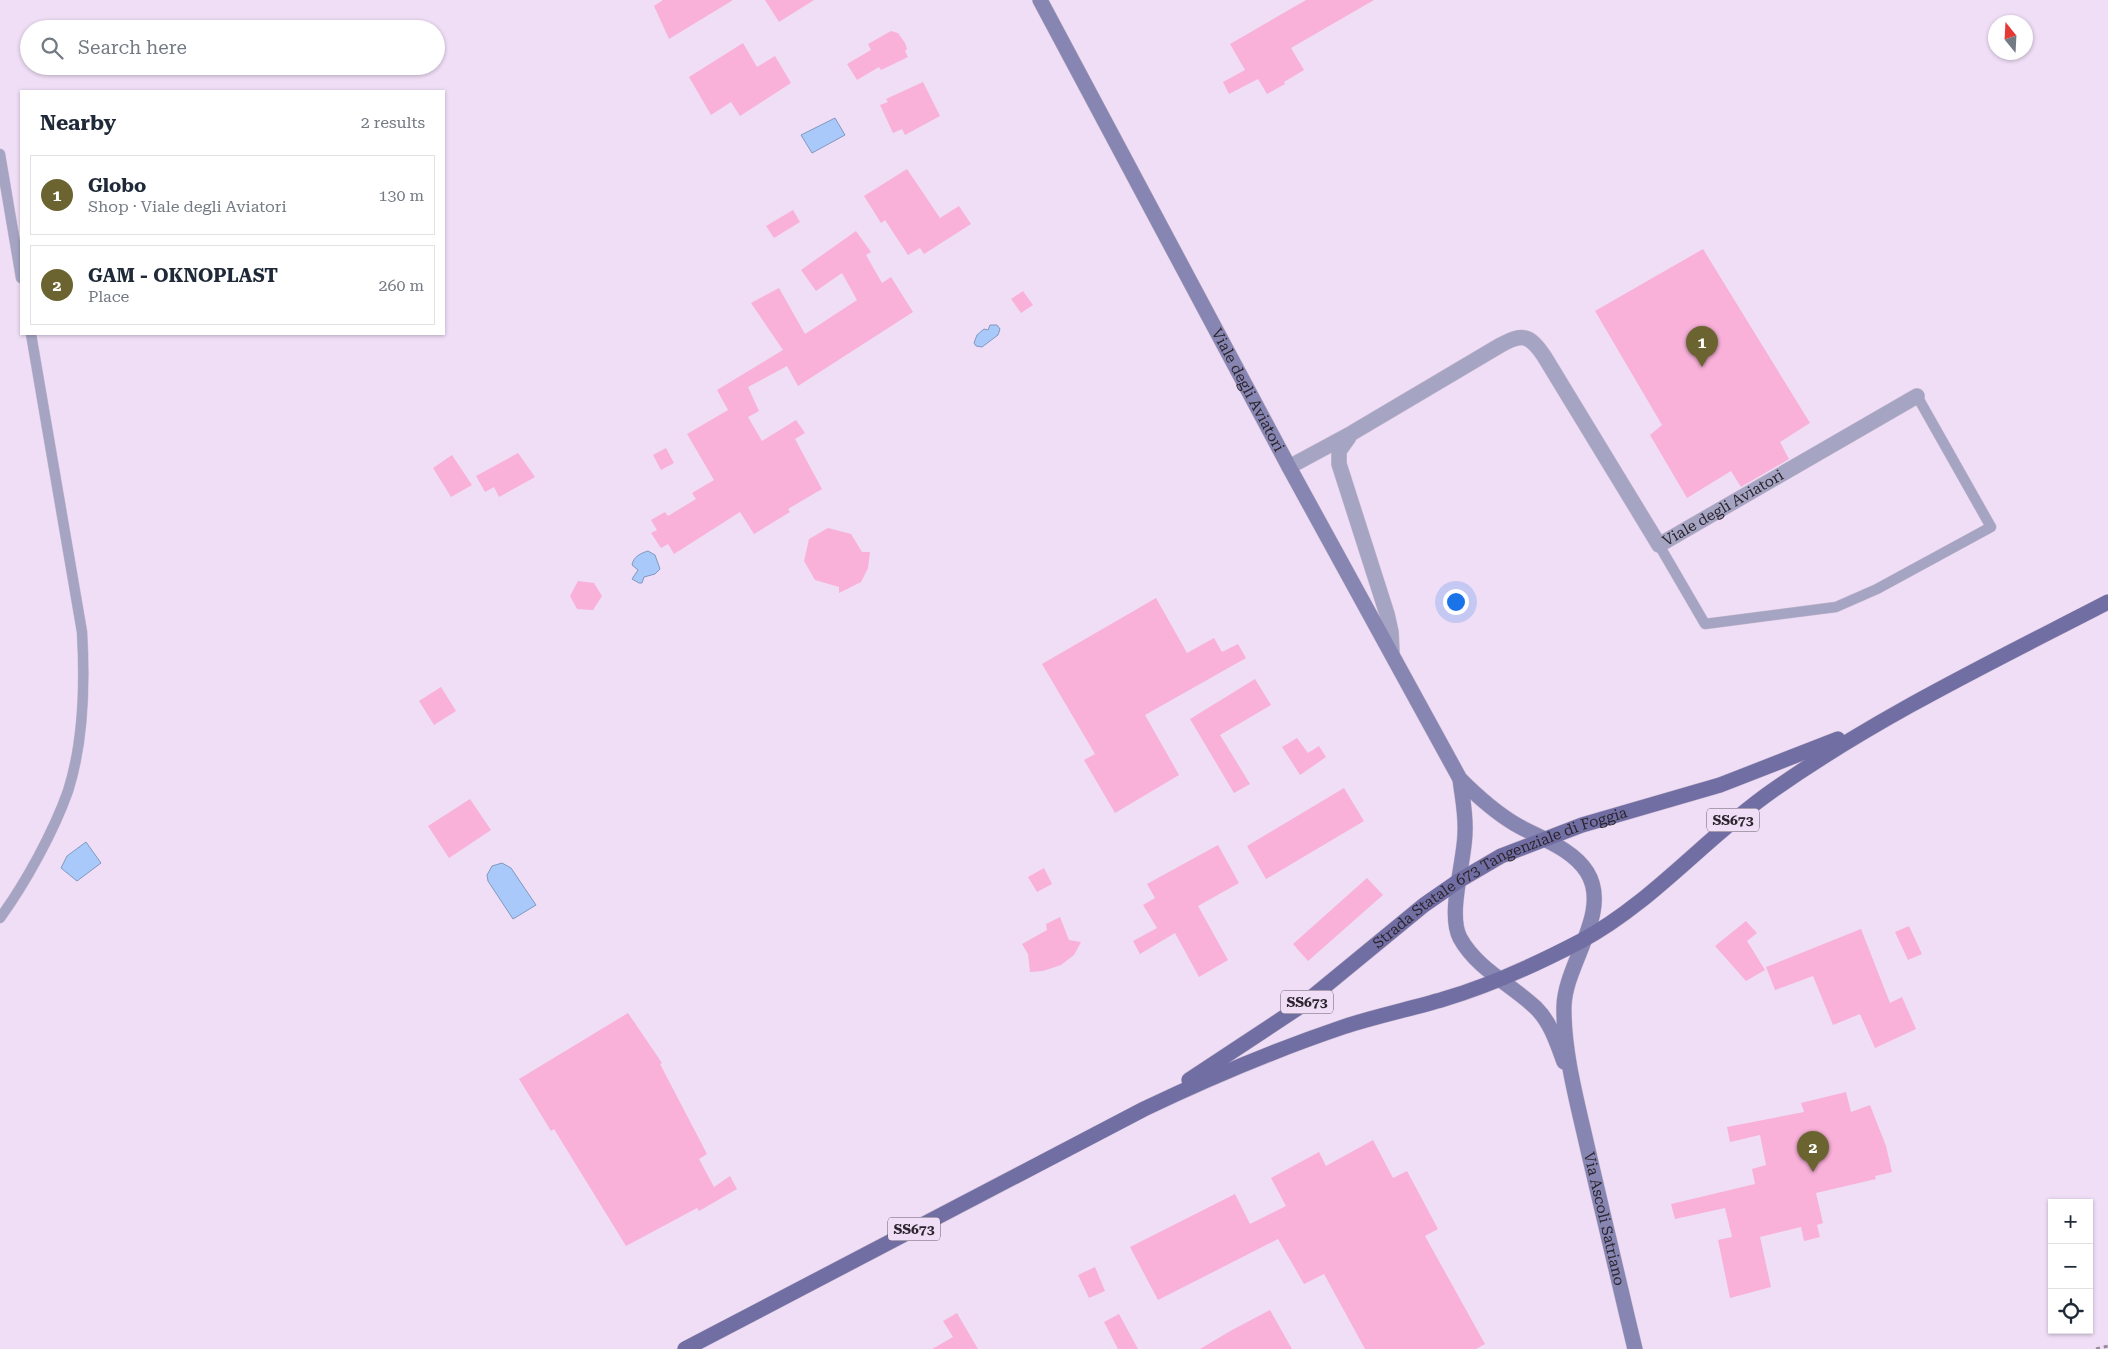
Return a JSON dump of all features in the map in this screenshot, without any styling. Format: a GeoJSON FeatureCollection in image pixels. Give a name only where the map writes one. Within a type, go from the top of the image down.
{"type":"FeatureCollection","features":[{"type":"Feature","properties":{"kind":"main road","name":"Viale degli Aviatori"},"geometry":{"type":"LineString","coordinates":[[1040,0],[1289,468],[1392,652],[1460,779],[1500,814],[1543,838]]}},
{"type":"Feature","properties":{"kind":"main road","name":"Strada Statale 673 Tangenziale di Foggia"},"geometry":{"type":"LineString","coordinates":[[1144,1109],[1301,1006],[1412,914],[1460,880],[1501,856],[1543,838],[1756,772],[1892,715],[2108,602]]}},
{"type":"Feature","properties":{"kind":"main road","name":"Strada Statale 673 Tangenziale di Foggia"},"geometry":{"type":"LineString","coordinates":[[685,1349],[1144,1109],[1224,1072],[1347,1026],[1445,999],[1543,961],[1585,938],[1638,902],[1754,803],[1892,715]]}},
{"type":"Feature","properties":{"kind":"main road","name":"Viale degli Aviatori"},"geometry":{"type":"LineString","coordinates":[[1460,779],[1465,832],[1460,880]]}},
{"type":"Feature","properties":{"kind":"main road","name":"Via Ascoli Satriano"},"geometry":{"type":"LineString","coordinates":[[1543,838],[1577,861],[1591,880],[1594,903],[1585,938],[1573,966],[1564,1003],[1574,1090],[1634,1349]]}},
{"type":"Feature","properties":{"kind":"main road","name":"Via Ascoli Satriano"},"geometry":{"type":"LineString","coordinates":[[1460,880],[1456,921],[1460,937],[1472,954],[1536,1008],[1548,1022],[1574,1090]]}},
{"type":"Feature","properties":{"kind":"street","name":"Viale degli Aviatori"},"geometry":{"type":"LineString","coordinates":[[1352,433],[1498,346],[1508,341],[1525,337],[1532,340],[1544,356],[1659,545],[1917,396]]}},
{"type":"Feature","properties":{"kind":"street"},"geometry":{"type":"LineString","coordinates":[[1289,468],[1352,433]]}},
{"type":"Feature","properties":{"kind":"street"},"geometry":{"type":"LineString","coordinates":[[1352,433],[1339,451],[1339,464],[1387,614],[1391,632],[1392,652]]}},
{"type":"Feature","properties":{"kind":"lane"},"geometry":{"type":"LineString","coordinates":[[0,154],[20,272]]}},
{"type":"Feature","properties":{"kind":"lane"},"geometry":{"type":"LineString","coordinates":[[0,918],[26,878],[68,790],[79,736],[85,682],[82,632],[31,335]]}},
{"type":"Feature","properties":{"kind":"lane"},"geometry":{"type":"LineString","coordinates":[[1659,545],[1705,624],[1836,607],[1850,602],[1991,527],[1917,396]]}},
{"type":"Feature","properties":{"kind":"path"},"geometry":{"type":"LineString","coordinates":[[2096,1349],[2108,1346]]}},
{"type":"Feature","properties":{"kind":"water"},"geometry":{"type":"Polygon","coordinates":[[[835,118],[845,135],[812,153],[801,135],[835,118]]]}},
{"type":"Feature","properties":{"kind":"water"},"geometry":{"type":"Polygon","coordinates":[[[990,325],[997,325],[1000,329],[998,335],[982,347],[976,346],[974,343],[977,335],[984,329],[988,330],[990,325]]]}},
{"type":"Feature","properties":{"kind":"water"},"geometry":{"type":"Polygon","coordinates":[[[648,551],[655,555],[660,569],[655,574],[644,577],[642,583],[639,583],[632,579],[638,570],[632,565],[638,556],[648,551]]]}},
{"type":"Feature","properties":{"kind":"water"},"geometry":{"type":"Polygon","coordinates":[[[86,842],[101,863],[77,881],[61,868],[67,856],[86,842]]]}},
{"type":"Feature","properties":{"kind":"water"},"geometry":{"type":"Polygon","coordinates":[[[502,863],[511,868],[536,905],[513,919],[488,881],[487,875],[492,866],[502,863]]]}},
{"type":"Feature","properties":{"kind":"building"},"geometry":{"type":"Polygon","coordinates":[[[663,0],[733,0],[669,39],[654,6],[663,0]]]}},
{"type":"Feature","properties":{"kind":"building"},"geometry":{"type":"Polygon","coordinates":[[[765,0],[814,0],[779,22],[765,0]]]}},
{"type":"Feature","properties":{"kind":"building"},"geometry":{"type":"Polygon","coordinates":[[[1306,0],[1374,0],[1291,48],[1304,70],[1284,82],[1285,84],[1267,94],[1258,79],[1229,94],[1223,82],[1245,70],[1230,44],[1306,0]]]}},
{"type":"Feature","properties":{"kind":"building"},"geometry":{"type":"Polygon","coordinates":[[[891,31],[898,33],[905,43],[907,49],[905,51],[908,57],[881,70],[879,67],[857,80],[847,64],[871,50],[868,44],[891,31]]]}},
{"type":"Feature","properties":{"kind":"building"},"geometry":{"type":"Polygon","coordinates":[[[743,43],[757,67],[775,56],[791,83],[740,116],[731,102],[711,115],[689,77],[743,43]]]}},
{"type":"Feature","properties":{"kind":"building"},"geometry":{"type":"Polygon","coordinates":[[[923,82],[940,116],[905,135],[902,129],[893,133],[880,105],[888,102],[886,99],[923,82]]]}},
{"type":"Feature","properties":{"kind":"building"},"geometry":{"type":"Polygon","coordinates":[[[907,169],[940,218],[959,206],[971,224],[924,254],[920,248],[908,255],[885,220],[881,223],[864,196],[907,169]]]}},
{"type":"Feature","properties":{"kind":"building"},"geometry":{"type":"Polygon","coordinates":[[[793,210],[800,222],[774,238],[766,226],[793,210]]]}},
{"type":"Feature","properties":{"kind":"building"},"geometry":{"type":"Polygon","coordinates":[[[856,231],[871,252],[866,255],[882,283],[891,277],[913,312],[798,386],[787,366],[748,387],[759,411],[748,417],[762,441],[796,420],[805,433],[795,439],[822,489],[788,509],[790,512],[754,534],[740,512],[674,554],[668,544],[661,548],[651,533],[657,530],[651,520],[665,512],[668,516],[696,499],[692,493],[714,480],[687,434],[728,410],[717,390],[783,350],[751,303],[779,288],[805,334],[857,300],[842,273],[816,291],[801,270],[856,231]]]}},
{"type":"Feature","properties":{"kind":"building"},"geometry":{"type":"Polygon","coordinates":[[[1703,249],[1810,423],[1780,442],[1789,459],[1741,487],[1731,471],[1687,498],[1650,435],[1662,425],[1595,311],[1703,249]]]}},
{"type":"Feature","properties":{"kind":"building"},"geometry":{"type":"Polygon","coordinates":[[[1023,291],[1033,305],[1021,313],[1011,299],[1023,291]]]}},
{"type":"Feature","properties":{"kind":"building"},"geometry":{"type":"Polygon","coordinates":[[[666,448],[674,463],[661,470],[653,455],[666,448]]]}},
{"type":"Feature","properties":{"kind":"building"},"geometry":{"type":"Polygon","coordinates":[[[518,453],[535,477],[499,497],[494,487],[485,492],[476,476],[518,453]]]}},
{"type":"Feature","properties":{"kind":"building"},"geometry":{"type":"Polygon","coordinates":[[[452,455],[472,485],[451,497],[433,468],[452,455]]]}},
{"type":"Feature","properties":{"kind":"building"},"geometry":{"type":"Polygon","coordinates":[[[828,528],[851,534],[862,552],[870,552],[868,568],[861,582],[839,593],[839,587],[815,580],[804,561],[809,539],[828,528]]]}},
{"type":"Feature","properties":{"kind":"building"},"geometry":{"type":"Polygon","coordinates":[[[578,581],[594,583],[602,596],[593,610],[577,609],[570,596],[578,581]]]}},
{"type":"Feature","properties":{"kind":"building"},"geometry":{"type":"Polygon","coordinates":[[[1156,598],[1187,653],[1214,638],[1222,652],[1238,644],[1246,658],[1145,715],[1179,775],[1115,813],[1084,760],[1095,754],[1042,664],[1156,598]]]}},
{"type":"Feature","properties":{"kind":"building"},"geometry":{"type":"Polygon","coordinates":[[[1255,679],[1271,705],[1220,735],[1250,784],[1234,793],[1190,719],[1255,679]]]}},
{"type":"Feature","properties":{"kind":"building"},"geometry":{"type":"Polygon","coordinates":[[[441,687],[456,711],[434,725],[419,701],[441,687]]]}},
{"type":"Feature","properties":{"kind":"building"},"geometry":{"type":"Polygon","coordinates":[[[1297,738],[1308,753],[1319,746],[1326,757],[1300,775],[1282,747],[1297,738]]]}},
{"type":"Feature","properties":{"kind":"building"},"geometry":{"type":"Polygon","coordinates":[[[1344,788],[1364,821],[1266,879],[1247,846],[1344,788]]]}},
{"type":"Feature","properties":{"kind":"building"},"geometry":{"type":"Polygon","coordinates":[[[470,799],[491,830],[449,858],[428,826],[470,799]]]}},
{"type":"Feature","properties":{"kind":"building"},"geometry":{"type":"Polygon","coordinates":[[[1218,845],[1239,883],[1198,906],[1228,960],[1199,977],[1175,933],[1140,954],[1133,941],[1157,928],[1143,905],[1155,898],[1147,884],[1218,845]]]}},
{"type":"Feature","properties":{"kind":"building"},"geometry":{"type":"Polygon","coordinates":[[[1044,868],[1052,884],[1037,892],[1028,877],[1044,868]]]}},
{"type":"Feature","properties":{"kind":"building"},"geometry":{"type":"Polygon","coordinates":[[[1367,878],[1383,895],[1308,961],[1293,944],[1367,878]]]}},
{"type":"Feature","properties":{"kind":"building"},"geometry":{"type":"Polygon","coordinates":[[[1060,917],[1069,940],[1081,942],[1074,955],[1061,965],[1043,971],[1030,972],[1028,954],[1022,944],[1047,930],[1046,924],[1060,917]]]}},
{"type":"Feature","properties":{"kind":"building"},"geometry":{"type":"Polygon","coordinates":[[[1746,921],[1757,933],[1747,941],[1765,970],[1746,981],[1715,946],[1746,921]]]}},
{"type":"Feature","properties":{"kind":"building"},"geometry":{"type":"Polygon","coordinates":[[[1909,926],[1922,954],[1908,960],[1895,932],[1909,926]]]}},
{"type":"Feature","properties":{"kind":"building"},"geometry":{"type":"Polygon","coordinates":[[[1861,929],[1890,1003],[1902,997],[1916,1029],[1875,1048],[1860,1014],[1833,1025],[1813,976],[1775,990],[1766,967],[1861,929]]]}},
{"type":"Feature","properties":{"kind":"building"},"geometry":{"type":"Polygon","coordinates":[[[628,1013],[662,1063],[660,1064],[707,1154],[699,1159],[714,1187],[730,1176],[737,1189],[699,1211],[697,1208],[626,1246],[554,1129],[551,1131],[519,1079],[628,1013]]]}},
{"type":"Feature","properties":{"kind":"building"},"geometry":{"type":"Polygon","coordinates":[[[1846,1092],[1851,1112],[1870,1105],[1886,1146],[1892,1172],[1875,1176],[1876,1179],[1816,1193],[1823,1223],[1817,1225],[1820,1237],[1804,1241],[1801,1227],[1760,1237],[1771,1287],[1730,1298],[1718,1240],[1732,1237],[1725,1208],[1675,1219],[1671,1204],[1755,1184],[1752,1169],[1766,1165],[1760,1135],[1730,1142],[1727,1127],[1804,1112],[1801,1103],[1846,1092]]]}},
{"type":"Feature","properties":{"kind":"building"},"geometry":{"type":"Polygon","coordinates":[[[1373,1140],[1393,1178],[1407,1171],[1438,1229],[1425,1236],[1485,1344],[1476,1349],[1365,1349],[1324,1274],[1304,1284],[1278,1239],[1158,1300],[1130,1247],[1235,1194],[1250,1224],[1286,1206],[1271,1178],[1319,1152],[1326,1166],[1373,1140]]]}},
{"type":"Feature","properties":{"kind":"building"},"geometry":{"type":"Polygon","coordinates":[[[1095,1267],[1105,1291],[1089,1298],[1078,1275],[1095,1267]]]}},
{"type":"Feature","properties":{"kind":"building"},"geometry":{"type":"Polygon","coordinates":[[[1270,1310],[1292,1349],[1200,1349],[1232,1330],[1270,1310]]]}},
{"type":"Feature","properties":{"kind":"building"},"geometry":{"type":"Polygon","coordinates":[[[957,1313],[978,1349],[932,1349],[953,1337],[943,1321],[957,1313]]]}},
{"type":"Feature","properties":{"kind":"building"},"geometry":{"type":"Polygon","coordinates":[[[1119,1314],[1138,1349],[1118,1349],[1104,1322],[1119,1314]]]}},
{"type":"Feature","properties":{"kind":"place","name":"Globo"},"geometry":{"type":"Point","coordinates":[1702,367]}},
{"type":"Feature","properties":{"kind":"place","name":"GAM - OKNOPLAST"},"geometry":{"type":"Point","coordinates":[1813,1172]}}]}
